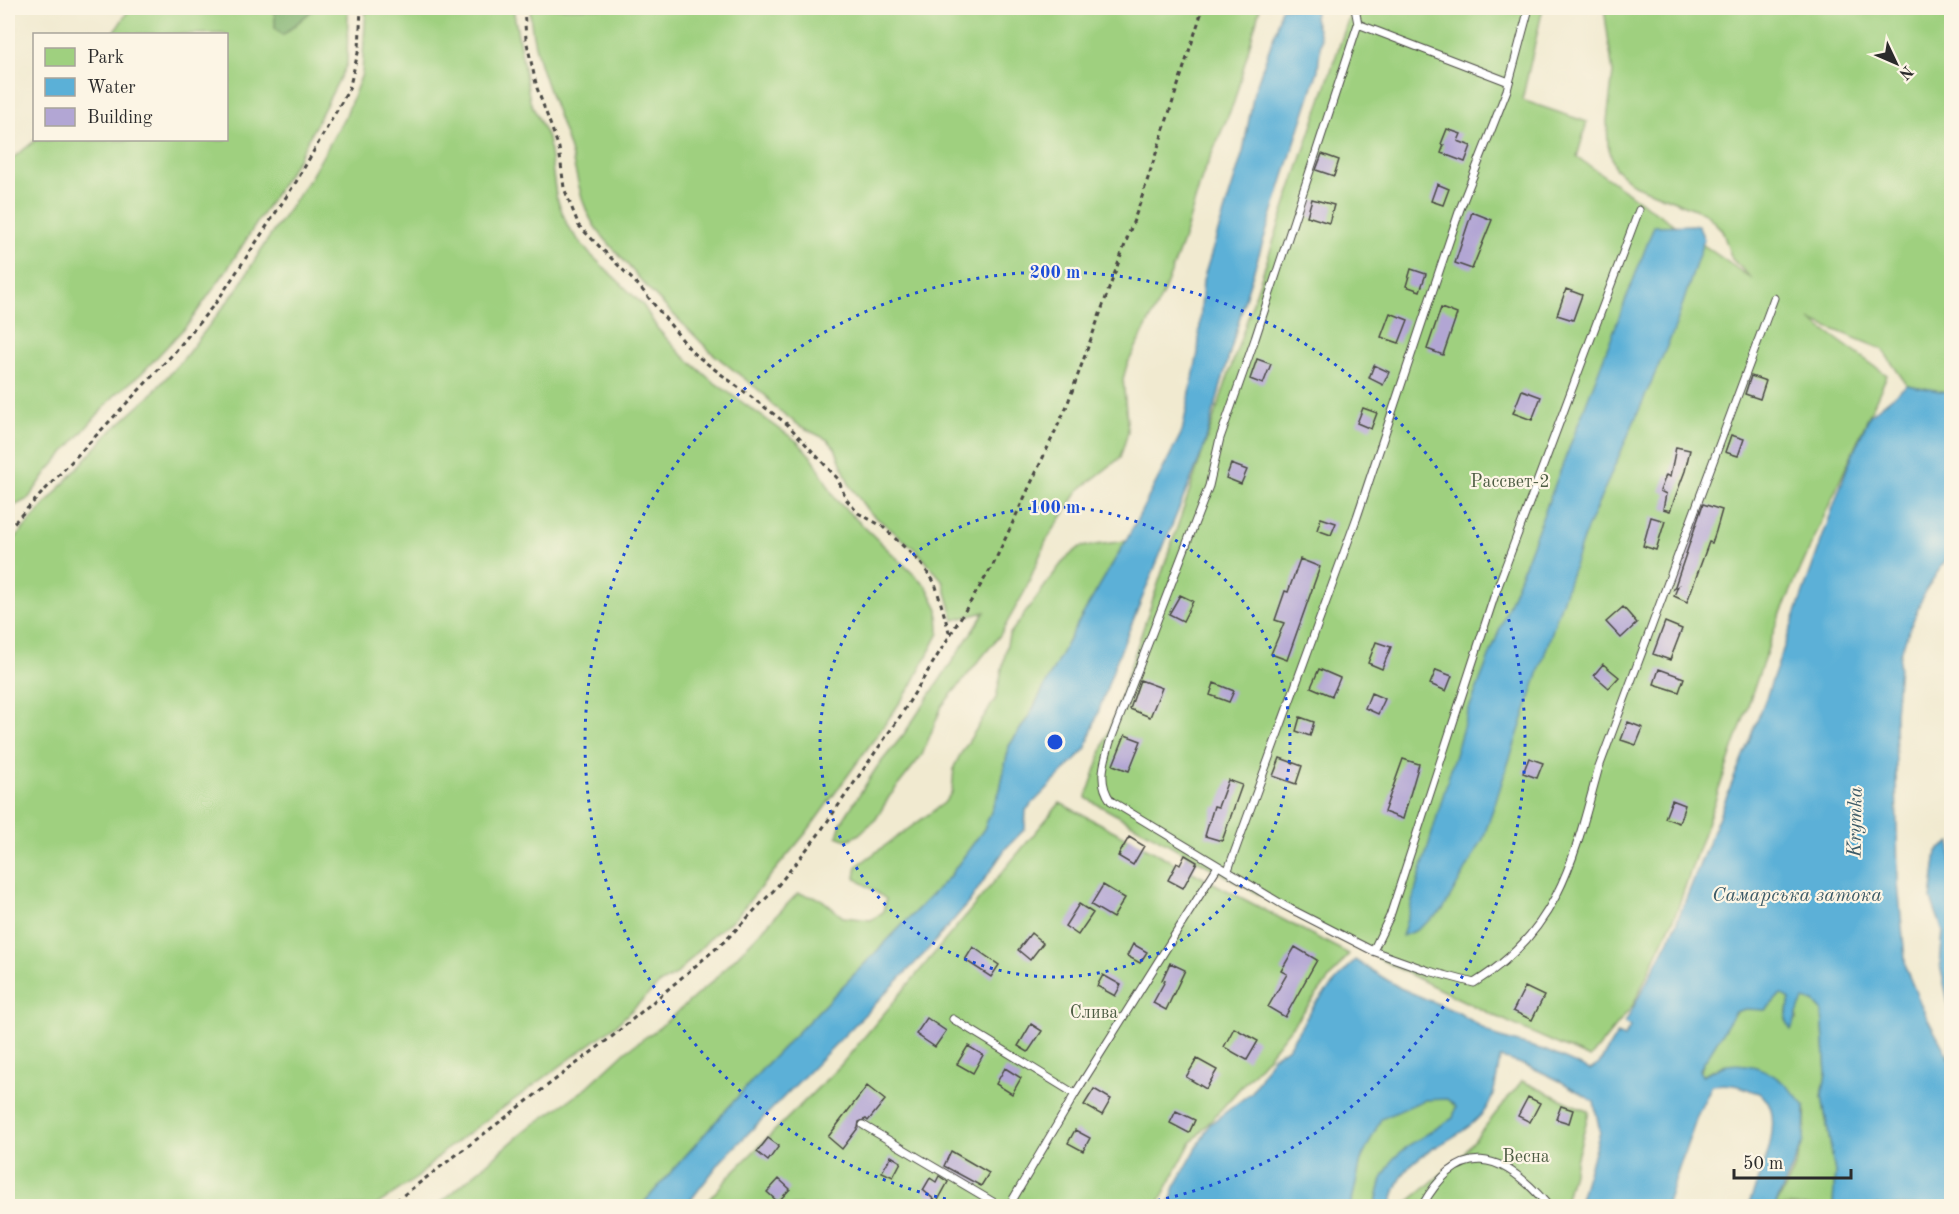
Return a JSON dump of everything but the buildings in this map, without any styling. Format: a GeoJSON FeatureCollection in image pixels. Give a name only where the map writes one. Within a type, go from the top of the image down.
{"type":"FeatureCollection","features":[{"type":"Feature","properties":{"kind":"lane"},"geometry":{"type":"LineString","coordinates":[[1355,8],[1358,24],[1255,339],[1220,438],[1209,486],[1110,742],[1102,773],[1103,791],[1111,801],[1285,906],[1373,951],[1429,971],[1474,982],[1500,967],[1544,920],[1560,891],[1598,770],[1774,298]]}},
{"type":"Feature","properties":{"kind":"lane"},"geometry":{"type":"LineString","coordinates":[[1228,870],[1357,517],[1460,209],[1509,82],[1529,8]]}},
{"type":"Feature","properties":{"kind":"lane"},"geometry":{"type":"LineString","coordinates":[[1358,24],[1509,82]]}},
{"type":"Feature","properties":{"kind":"lane"},"geometry":{"type":"LineString","coordinates":[[1373,951],[1390,916],[1494,597],[1639,210]]}},
{"type":"Feature","properties":{"kind":"lane"},"geometry":{"type":"LineString","coordinates":[[1009,1206],[1075,1094],[1218,866]]}},
{"type":"Feature","properties":{"kind":"lane"},"geometry":{"type":"LineString","coordinates":[[953,1019],[1075,1094]]}},
{"type":"Feature","properties":{"kind":"lane"},"geometry":{"type":"LineString","coordinates":[[863,1125],[1000,1206]]}},
{"type":"Feature","properties":{"kind":"lane"},"geometry":{"type":"LineString","coordinates":[[1422,1206],[1446,1172],[1467,1162],[1489,1160],[1528,1182],[1546,1203],[1545,1206]]}},
{"type":"Feature","properties":{"kind":"path"},"geometry":{"type":"LineString","coordinates":[[8,530],[173,354],[218,300],[296,182],[349,89],[358,49],[361,8]]}},
{"type":"Feature","properties":{"kind":"path"},"geometry":{"type":"LineString","coordinates":[[524,8],[526,39],[537,88],[559,148],[564,188],[579,226],[640,287],[693,353],[787,424],[838,479],[846,499],[858,513],[882,526],[920,562],[935,583],[950,636]]}},
{"type":"Feature","properties":{"kind":"path"},"geometry":{"type":"LineString","coordinates":[[389,1206],[614,1035],[726,940],[775,889],[818,835],[901,715],[993,565],[1066,408],[1140,203],[1203,8]]}},
{"type":"Feature","properties":{"kind":"green space"},"geometry":{"type":"Polygon","coordinates":[[[130,8],[275,8],[273,11],[283,35],[315,8],[348,8],[347,64],[299,157],[228,268],[189,323],[141,374],[115,395],[47,472],[28,499],[12,507],[8,514],[8,162],[35,141],[228,141],[228,33],[114,33],[130,8]]]}},
{"type":"Feature","properties":{"kind":"green space"},"geometry":{"type":"Polygon","coordinates":[[[275,8],[315,8],[283,35],[275,28],[275,8]]]}},
{"type":"Feature","properties":{"kind":"green space"},"geometry":{"type":"Polygon","coordinates":[[[366,8],[513,8],[530,101],[548,138],[556,196],[568,227],[589,253],[643,305],[657,328],[680,353],[711,380],[798,442],[814,460],[836,500],[927,587],[938,609],[939,633],[910,688],[880,731],[806,833],[735,918],[713,935],[676,975],[659,984],[615,1026],[444,1151],[418,1177],[375,1206],[8,1206],[8,546],[108,434],[149,397],[184,358],[238,288],[264,245],[309,180],[346,115],[362,74],[366,8]]]}},
{"type":"Feature","properties":{"kind":"green space"},"geometry":{"type":"Polygon","coordinates":[[[530,8],[1260,8],[1234,102],[1202,177],[1183,241],[1163,294],[1127,365],[1123,379],[1128,432],[1120,458],[1079,490],[1046,541],[1025,591],[1000,635],[942,706],[922,755],[889,797],[876,819],[858,835],[847,840],[837,836],[841,823],[877,767],[904,734],[985,612],[954,620],[943,581],[916,550],[868,511],[850,486],[835,448],[828,440],[800,426],[772,405],[766,396],[711,352],[652,293],[598,231],[583,200],[568,144],[544,77],[534,43],[530,8]]]}},
{"type":"Feature","properties":{"kind":"green space","name":"Рассвет-2"},"geometry":{"type":"Polygon","coordinates":[[[1352,8],[1543,8],[1522,100],[1587,122],[1577,157],[1752,279],[1732,259],[1722,230],[1705,213],[1634,185],[1615,168],[1608,145],[1607,121],[1613,73],[1604,8],[1951,8],[1951,393],[1907,385],[1882,349],[1810,320],[1887,375],[1777,622],[1676,913],[1633,1005],[1590,1058],[1525,1030],[1397,968],[1086,798],[1352,8]]]}},
{"type":"Feature","properties":{"kind":"green space"},"geometry":{"type":"Polygon","coordinates":[[[1126,541],[1076,626],[1029,716],[1009,746],[1000,790],[984,829],[949,877],[765,1066],[641,1206],[437,1206],[527,1129],[584,1090],[626,1051],[660,1027],[714,980],[798,893],[821,899],[843,917],[871,920],[883,912],[886,899],[855,878],[857,866],[944,803],[952,792],[954,767],[996,698],[1009,635],[1064,560],[1080,547],[1126,541]]]}},
{"type":"Feature","properties":{"kind":"green space","name":"Слива"},"geometry":{"type":"Polygon","coordinates":[[[1060,803],[1349,954],[1266,1059],[1190,1144],[1157,1206],[703,1206],[734,1171],[840,1066],[1060,803]]]}},
{"type":"Feature","properties":{"kind":"green space"},"geometry":{"type":"Polygon","coordinates":[[[1781,994],[1790,999],[1786,1020],[1797,1020],[1797,1009],[1804,1000],[1814,1002],[1822,1010],[1826,1074],[1822,1096],[1835,1172],[1833,1206],[1775,1206],[1788,1183],[1802,1145],[1805,1106],[1725,1065],[1701,1076],[1704,1062],[1720,1031],[1733,1015],[1744,1009],[1766,1010],[1781,994]]]}},
{"type":"Feature","properties":{"kind":"green space","name":"Весна"},"geometry":{"type":"Polygon","coordinates":[[[1522,1081],[1589,1112],[1564,1206],[1406,1206],[1459,1159],[1522,1081]]]}},
{"type":"Feature","properties":{"kind":"green space"},"geometry":{"type":"Polygon","coordinates":[[[1435,1098],[1447,1099],[1456,1107],[1453,1119],[1414,1142],[1397,1157],[1381,1183],[1375,1206],[1351,1206],[1361,1159],[1375,1126],[1382,1118],[1400,1108],[1435,1098]]]}},
{"type":"Feature","properties":{"kind":"water"},"geometry":{"type":"Polygon","coordinates":[[[1281,8],[1316,8],[1314,18],[1321,39],[1318,70],[1246,295],[1203,450],[1116,662],[1085,750],[1026,810],[1025,829],[1006,848],[969,902],[924,954],[721,1161],[686,1206],[641,1206],[765,1066],[949,877],[984,829],[1000,790],[1009,746],[1029,716],[1076,626],[1126,541],[1182,432],[1198,353],[1203,280],[1243,152],[1254,92],[1277,27],[1281,8]]]}},
{"type":"Feature","properties":{"kind":"water"},"geometry":{"type":"Polygon","coordinates":[[[1698,225],[1704,239],[1675,328],[1584,536],[1483,839],[1443,910],[1417,930],[1402,936],[1466,717],[1654,226],[1698,225]]]}},
{"type":"Feature","properties":{"kind":"water","name":"Самарська затока"},"geometry":{"type":"Polygon","coordinates":[[[1907,385],[1951,393],[1951,552],[1925,591],[1900,653],[1895,714],[1898,884],[1906,969],[1925,1014],[1949,1058],[1951,1016],[1951,1206],[1833,1206],[1835,1172],[1822,1096],[1826,1074],[1822,1010],[1814,1002],[1804,1000],[1799,1007],[1791,1030],[1786,1020],[1790,999],[1781,994],[1766,1010],[1745,1009],[1735,1012],[1700,1069],[1702,1076],[1728,1065],[1740,1064],[1762,1069],[1781,1081],[1805,1106],[1804,1141],[1775,1206],[1748,1206],[1764,1166],[1772,1135],[1773,1120],[1770,1108],[1759,1093],[1737,1085],[1722,1084],[1712,1085],[1697,1116],[1666,1206],[1578,1206],[1600,1132],[1594,1102],[1549,1075],[1500,1058],[1495,1088],[1487,1108],[1469,1126],[1416,1160],[1397,1186],[1391,1206],[1375,1206],[1382,1179],[1393,1159],[1409,1145],[1453,1118],[1456,1107],[1447,1099],[1424,1100],[1381,1119],[1361,1160],[1351,1206],[1169,1206],[1175,1187],[1210,1124],[1252,1092],[1273,1056],[1288,1048],[1315,1004],[1355,960],[1400,988],[1459,1013],[1497,1037],[1544,1050],[1590,1070],[1599,1064],[1617,1034],[1624,1037],[1630,1027],[1625,1023],[1672,934],[1766,698],[1848,465],[1870,415],[1907,385]]]}},
{"type":"Feature","properties":{"kind":"water"},"geometry":{"type":"Polygon","coordinates":[[[1951,842],[1951,1016],[1940,965],[1943,931],[1931,899],[1937,851],[1951,842]]]}},
{"type":"Feature","properties":{"kind":"water label","name":"Krymka"},"geometry":{"type":"Point","coordinates":[1854,822]}}]}
